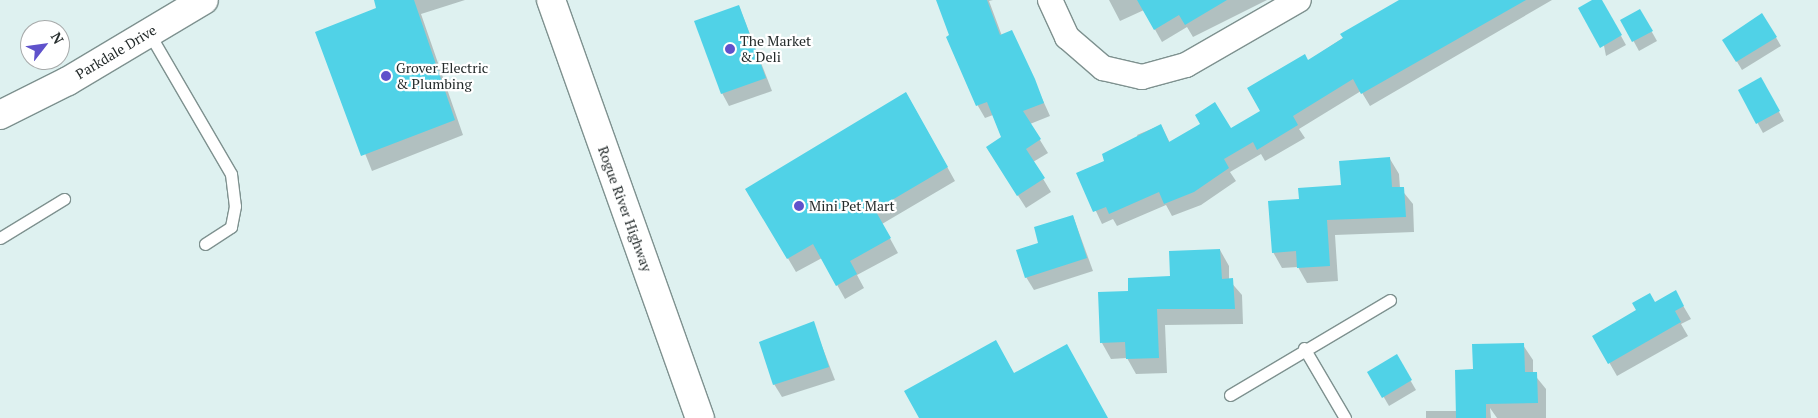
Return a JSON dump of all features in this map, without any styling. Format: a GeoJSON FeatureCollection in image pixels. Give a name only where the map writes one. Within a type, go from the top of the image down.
{"type":"FeatureCollection","features":[{"type":"Feature","properties":{"kind":"main road","name":"Parkdale Drive"},"geometry":{"type":"LineString","coordinates":[[0,115],[68,81],[204,0]]}},
{"type":"Feature","properties":{"kind":"main road","name":"Rogue River Highway"},"geometry":{"type":"LineString","coordinates":[[551,0],[700,418]]}},
{"type":"Feature","properties":{"kind":"street"},"geometry":{"type":"LineString","coordinates":[[1050,0],[1067,37],[1103,68],[1142,77],[1186,65],[1299,0]]}},
{"type":"Feature","properties":{"kind":"lane"},"geometry":{"type":"LineString","coordinates":[[149,33],[231,174],[235,206],[231,227],[205,244]]}},
{"type":"Feature","properties":{"kind":"lane"},"geometry":{"type":"LineString","coordinates":[[0,238],[64,200]]}},
{"type":"Feature","properties":{"kind":"lane"},"geometry":{"type":"LineString","coordinates":[[1230,395],[1304,348],[1390,300]]}},
{"type":"Feature","properties":{"kind":"lane"},"geometry":{"type":"LineString","coordinates":[[1304,348],[1345,418]]}},
{"type":"Feature","properties":{"kind":"building","name":"Grover Electric & Plumbing"},"geometry":{"type":"Polygon","coordinates":[[[374,0],[414,0],[455,120],[361,156],[315,32],[376,8],[374,0]]]}},
{"type":"Feature","properties":{"kind":"building"},"geometry":{"type":"Polygon","coordinates":[[[936,0],[987,0],[1000,35],[1012,30],[1035,79],[1044,103],[1023,111],[1041,139],[1026,149],[1045,178],[1017,196],[986,147],[1001,137],[987,102],[976,106],[946,37],[949,35],[936,0]]]}},
{"type":"Feature","properties":{"kind":"building"},"geometry":{"type":"Polygon","coordinates":[[[1137,0],[1227,0],[1185,25],[1179,15],[1154,30],[1137,0]]]}},
{"type":"Feature","properties":{"kind":"building"},"geometry":{"type":"Polygon","coordinates":[[[1399,0],[1526,0],[1361,94],[1353,79],[1293,116],[1298,125],[1257,150],[1253,142],[1224,159],[1229,168],[1194,192],[1164,204],[1159,192],[1109,214],[1106,207],[1093,212],[1076,173],[1104,161],[1102,154],[1161,124],[1169,142],[1200,124],[1195,115],[1215,102],[1231,128],[1260,111],[1247,88],[1305,54],[1308,60],[1343,38],[1340,34],[1399,0]]]}},
{"type":"Feature","properties":{"kind":"building"},"geometry":{"type":"Polygon","coordinates":[[[1592,0],[1602,0],[1622,35],[1600,48],[1578,8],[1592,0]]]}},
{"type":"Feature","properties":{"kind":"building","name":"The Market & Deli"},"geometry":{"type":"Polygon","coordinates":[[[739,5],[766,78],[721,94],[694,21],[739,5]]]}},
{"type":"Feature","properties":{"kind":"building"},"geometry":{"type":"Polygon","coordinates":[[[1640,9],[1653,31],[1632,42],[1620,20],[1640,9]]]}},
{"type":"Feature","properties":{"kind":"building"},"geometry":{"type":"Polygon","coordinates":[[[1762,13],[1777,37],[1736,62],[1722,40],[1762,13]]]}},
{"type":"Feature","properties":{"kind":"building"},"geometry":{"type":"Polygon","coordinates":[[[1761,77],[1780,111],[1756,124],[1738,90],[1761,77]]]}},
{"type":"Feature","properties":{"kind":"building"},"geometry":{"type":"Polygon","coordinates":[[[906,92],[948,167],[875,210],[891,238],[850,261],[857,274],[836,286],[813,244],[787,259],[745,189],[906,92]]]}},
{"type":"Feature","properties":{"kind":"building"},"geometry":{"type":"Polygon","coordinates":[[[1390,157],[1392,187],[1404,187],[1406,217],[1327,220],[1330,266],[1297,268],[1296,251],[1272,253],[1268,201],[1299,199],[1298,188],[1341,185],[1339,161],[1390,157]]]}},
{"type":"Feature","properties":{"kind":"building"},"geometry":{"type":"Polygon","coordinates":[[[1073,215],[1087,258],[1025,278],[1016,250],[1038,243],[1034,227],[1073,215]]]}},
{"type":"Feature","properties":{"kind":"building"},"geometry":{"type":"Polygon","coordinates":[[[1220,249],[1222,279],[1233,278],[1235,309],[1157,309],[1159,358],[1126,359],[1125,342],[1100,343],[1098,292],[1128,291],[1128,278],[1170,276],[1169,251],[1220,249]]]}},
{"type":"Feature","properties":{"kind":"building"},"geometry":{"type":"Polygon","coordinates":[[[1676,290],[1684,306],[1675,311],[1681,322],[1608,364],[1592,336],[1636,310],[1632,303],[1650,293],[1655,302],[1676,290]]]}},
{"type":"Feature","properties":{"kind":"building"},"geometry":{"type":"Polygon","coordinates":[[[814,321],[829,367],[773,385],[759,342],[814,321]]]}},
{"type":"Feature","properties":{"kind":"building"},"geometry":{"type":"Polygon","coordinates":[[[996,340],[1014,373],[1067,344],[1108,418],[919,418],[904,391],[996,340]]]}},
{"type":"Feature","properties":{"kind":"building"},"geometry":{"type":"Polygon","coordinates":[[[1524,343],[1525,372],[1537,372],[1538,403],[1486,404],[1486,418],[1456,418],[1455,370],[1473,369],[1472,344],[1524,343]]]}},
{"type":"Feature","properties":{"kind":"building"},"geometry":{"type":"Polygon","coordinates":[[[1397,354],[1412,380],[1382,398],[1367,372],[1397,354]]]}},
{"type":"Feature","properties":{"kind":"place","name":"The Market & Deli"},"geometry":{"type":"Point","coordinates":[730,49]}},
{"type":"Feature","properties":{"kind":"place","name":"Grover Electric & Plumbing"},"geometry":{"type":"Point","coordinates":[386,76]}},
{"type":"Feature","properties":{"kind":"place","name":"Mini Pet Mart"},"geometry":{"type":"Point","coordinates":[799,206]}}]}
